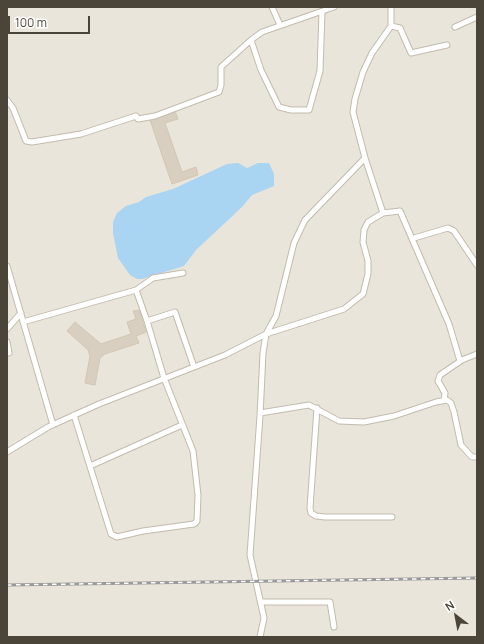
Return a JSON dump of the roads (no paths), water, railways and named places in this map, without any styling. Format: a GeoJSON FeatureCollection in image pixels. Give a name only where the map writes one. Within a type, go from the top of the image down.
{"type":"FeatureCollection","features":[{"type":"Feature","properties":{"kind":"street"},"geometry":{"type":"LineString","coordinates":[[272,7],[280,25]]}},
{"type":"Feature","properties":{"kind":"street"},"geometry":{"type":"LineString","coordinates":[[7,100],[13,108],[26,141],[32,142],[81,134],[136,116],[138,119],[155,116],[219,92],[221,85],[221,67],[262,32],[334,7]]}},
{"type":"Feature","properties":{"kind":"street"},"geometry":{"type":"LineString","coordinates":[[382,213],[353,112],[355,99],[363,72],[372,53],[390,26],[391,7]]}},
{"type":"Feature","properties":{"kind":"street"},"geometry":{"type":"LineString","coordinates":[[251,40],[261,70],[274,100],[279,107],[291,110],[310,110],[320,71],[322,12]]}},
{"type":"Feature","properties":{"kind":"street"},"geometry":{"type":"LineString","coordinates":[[455,27],[477,17]]}},
{"type":"Feature","properties":{"kind":"street"},"geometry":{"type":"LineString","coordinates":[[390,26],[400,28],[410,53],[447,45]]}},
{"type":"Feature","properties":{"kind":"street"},"geometry":{"type":"LineString","coordinates":[[260,637],[264,618],[250,555],[263,353],[266,334],[276,316],[294,243],[304,220],[365,158]]}},
{"type":"Feature","properties":{"kind":"street"},"geometry":{"type":"LineString","coordinates":[[7,452],[53,424],[74,415],[224,355],[266,334],[344,309],[363,294],[368,274],[368,261],[362,242],[364,230],[368,222],[382,213],[400,210],[414,238],[454,337],[460,361]]}},
{"type":"Feature","properties":{"kind":"street"},"geometry":{"type":"LineString","coordinates":[[414,238],[448,228],[454,231],[477,264]]}},
{"type":"Feature","properties":{"kind":"street"},"geometry":{"type":"LineString","coordinates":[[7,266],[53,424]]}},
{"type":"Feature","properties":{"kind":"street"},"geometry":{"type":"LineString","coordinates":[[23,322],[136,290],[153,278],[183,273]]}},
{"type":"Feature","properties":{"kind":"street"},"geometry":{"type":"LineString","coordinates":[[74,415],[111,534],[117,537],[143,531],[194,524],[196,521],[198,494],[194,450],[182,425],[164,378],[148,321],[136,290]]}},
{"type":"Feature","properties":{"kind":"street"},"geometry":{"type":"LineString","coordinates":[[148,321],[175,312],[194,367]]}},
{"type":"Feature","properties":{"kind":"street"},"geometry":{"type":"LineString","coordinates":[[7,329],[21,313]]}},
{"type":"Feature","properties":{"kind":"street"},"geometry":{"type":"LineString","coordinates":[[7,342],[9,353]]}},
{"type":"Feature","properties":{"kind":"street"},"geometry":{"type":"LineString","coordinates":[[444,400],[445,393],[438,381],[440,375],[460,361],[477,354]]}},
{"type":"Feature","properties":{"kind":"street"},"geometry":{"type":"LineString","coordinates":[[260,412],[296,406],[309,406],[317,408],[339,421],[364,422],[394,416],[444,400],[450,403],[454,412],[456,431],[461,445],[472,457],[477,457]]}},
{"type":"Feature","properties":{"kind":"street"},"geometry":{"type":"LineString","coordinates":[[317,408],[311,484],[311,512],[316,516],[392,517]]}},
{"type":"Feature","properties":{"kind":"street"},"geometry":{"type":"LineString","coordinates":[[90,466],[182,425]]}},
{"type":"Feature","properties":{"kind":"street"},"geometry":{"type":"LineString","coordinates":[[261,602],[330,602],[334,628]]}},
{"type":"Feature","properties":{"kind":"water"},"geometry":{"type":"Polygon","coordinates":[[[238,163],[247,168],[258,163],[269,163],[274,174],[274,186],[252,195],[242,207],[196,250],[184,266],[142,279],[137,279],[130,275],[118,258],[113,233],[113,222],[117,213],[126,206],[139,202],[146,197],[173,189],[227,164],[238,163]]]}},
{"type":"Feature","properties":{"kind":"railway"},"geometry":{"type":"LineString","coordinates":[[7,585],[477,578]]}}]}
